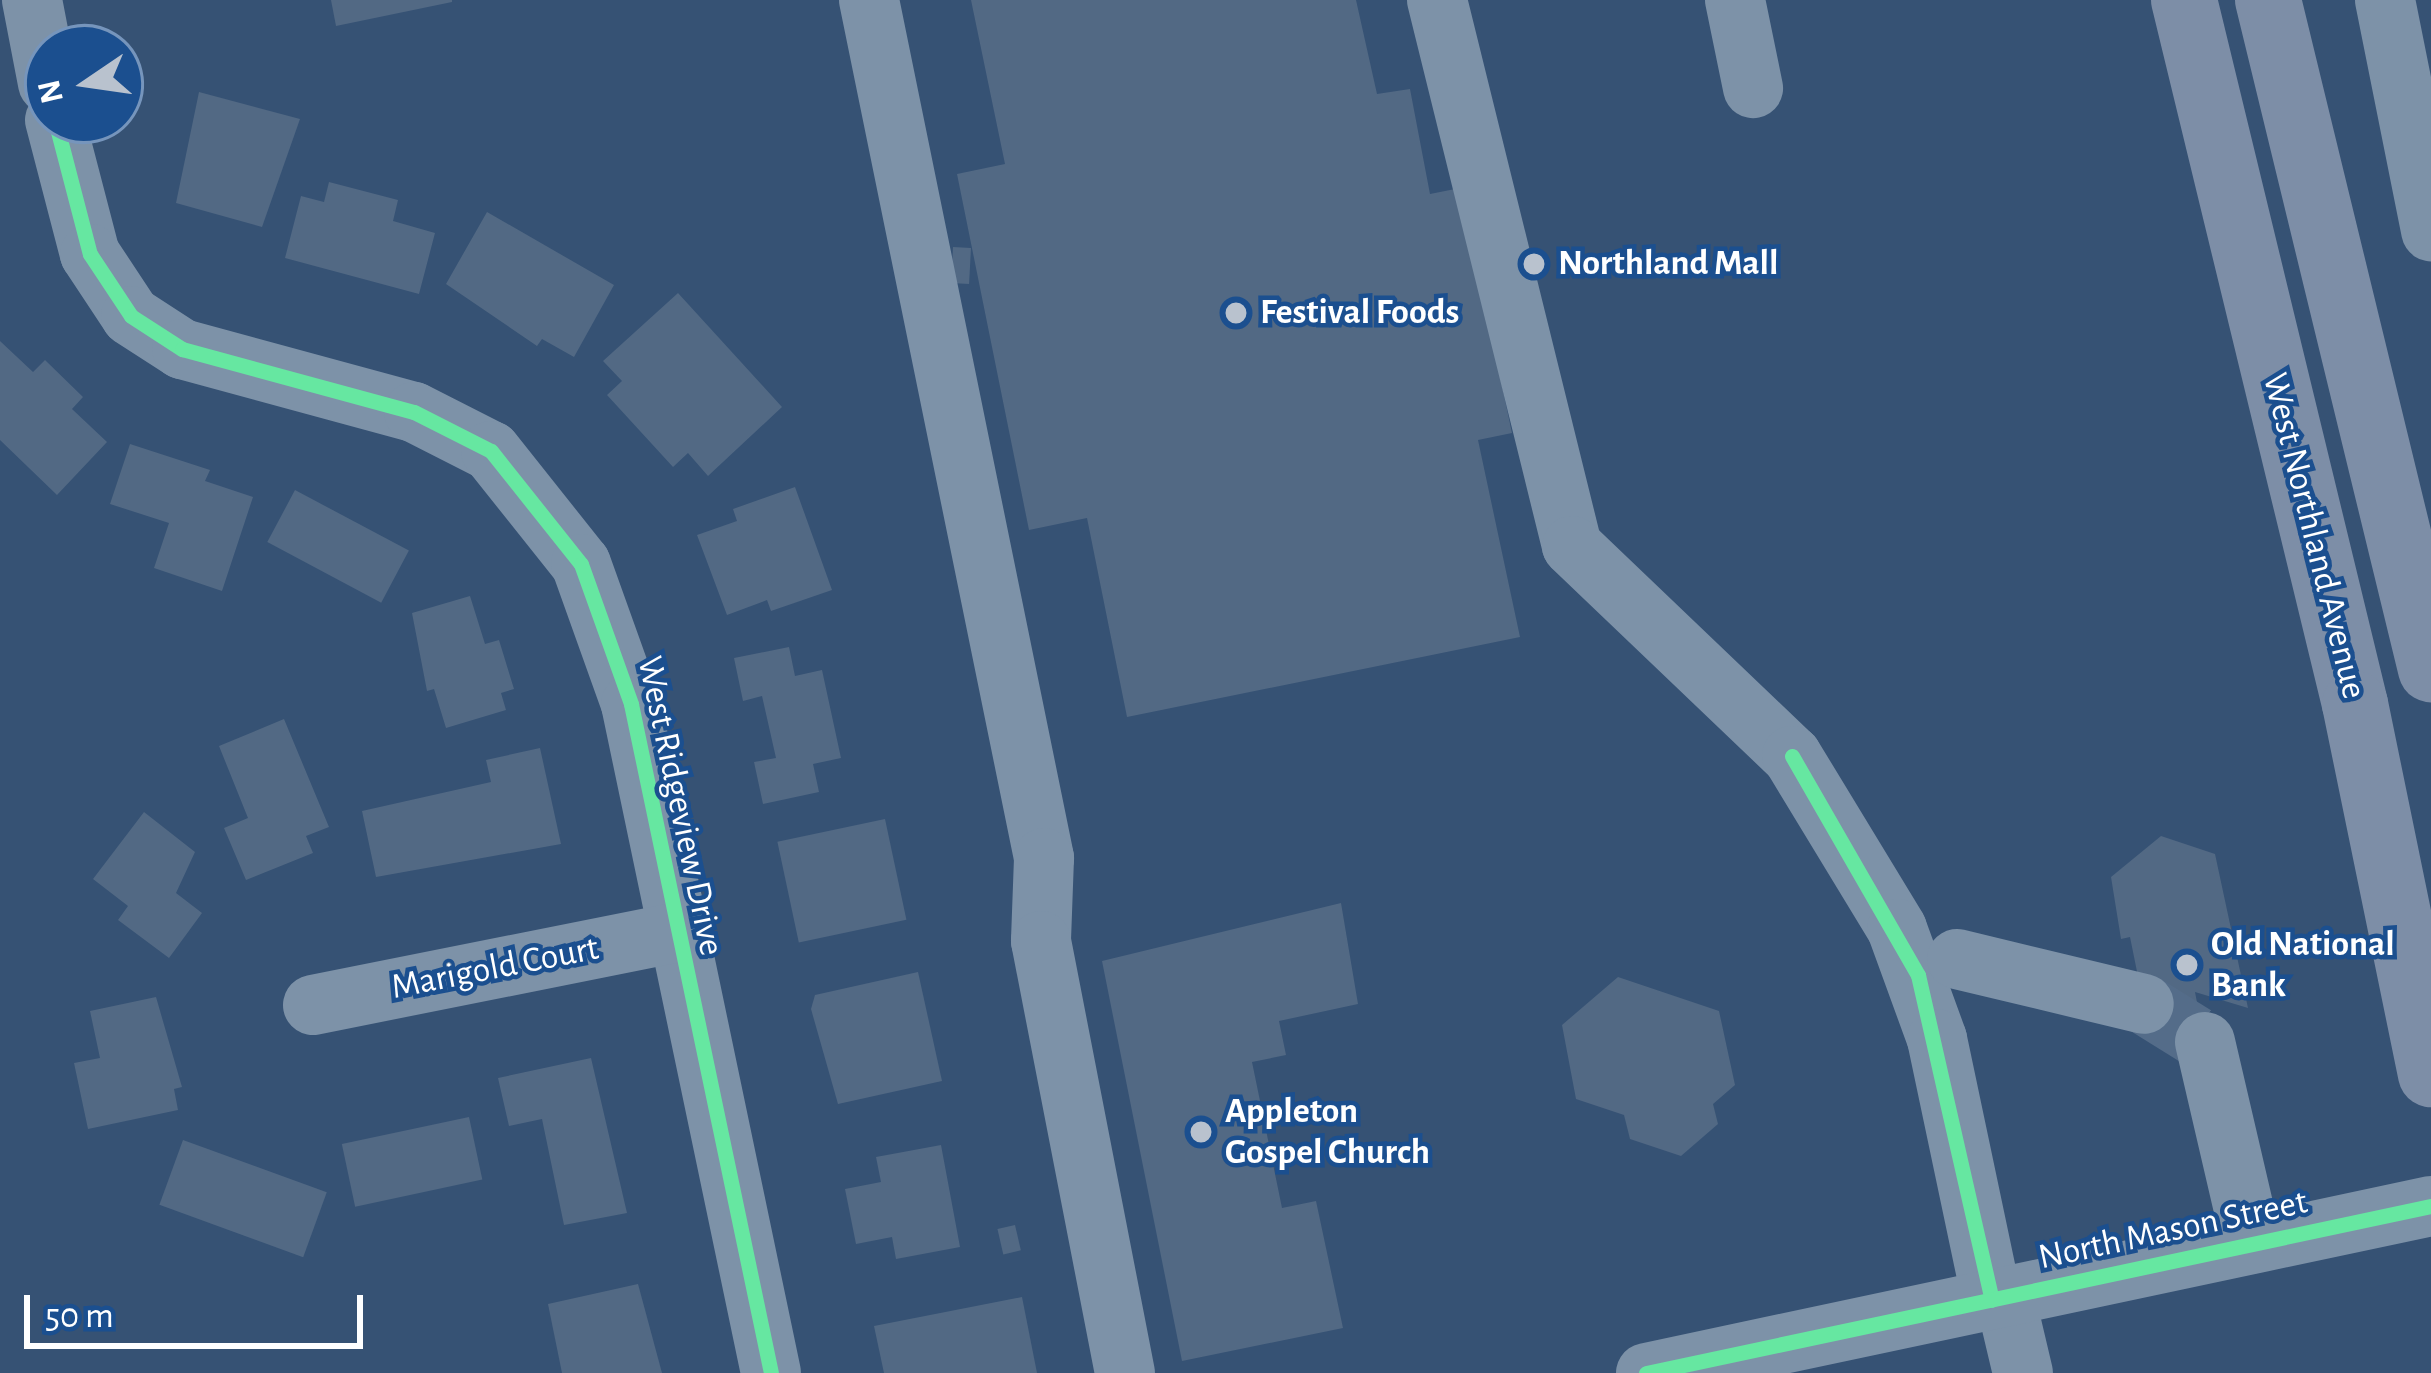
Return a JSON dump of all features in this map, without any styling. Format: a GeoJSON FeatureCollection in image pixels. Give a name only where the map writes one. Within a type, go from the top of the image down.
{"type":"FeatureCollection","features":[{"type":"Feature","properties":{"kind":"main road","name":"West Northland Avenue"},"geometry":{"type":"LineString","coordinates":[[2184,0],[2355,704],[2431,1074]]}},
{"type":"Feature","properties":{"kind":"main road"},"geometry":{"type":"LineString","coordinates":[[2268,0],[2431,669]]}},
{"type":"Feature","properties":{"kind":"street"},"geometry":{"type":"LineString","coordinates":[[869,0],[1044,858],[1041,941],[1125,1373]]}},
{"type":"Feature","properties":{"kind":"street"},"geometry":{"type":"LineString","coordinates":[[1437,0],[1572,546],[1792,756],[1918,975],[1998,1298],[2023,1373]]}},
{"type":"Feature","properties":{"kind":"street"},"geometry":{"type":"LineString","coordinates":[[1735,0],[1754,88]]}},
{"type":"Feature","properties":{"kind":"street"},"geometry":{"type":"LineString","coordinates":[[2385,0],[2431,231]]}},
{"type":"Feature","properties":{"kind":"street","name":"West Ridgeview Drive"},"geometry":{"type":"LineString","coordinates":[[62,144],[83,236],[131,316],[182,349],[414,412],[490,451],[545,510],[611,631],[770,1373]]}},
{"type":"Feature","properties":{"kind":"street","name":"Marigold Court"},"geometry":{"type":"LineString","coordinates":[[313,1005],[677,932]]}},
{"type":"Feature","properties":{"kind":"street"},"geometry":{"type":"LineString","coordinates":[[1957,959],[2144,1004]]}},
{"type":"Feature","properties":{"kind":"street"},"geometry":{"type":"LineString","coordinates":[[2205,1042],[2252,1244]]}},
{"type":"Feature","properties":{"kind":"street","name":"North Mason Street"},"geometry":{"type":"LineString","coordinates":[[1646,1373],[2431,1206]]}},
{"type":"Feature","properties":{"kind":"building"},"geometry":{"type":"Polygon","coordinates":[[[331,0],[452,0],[452,2],[336,26],[331,0]]]}},
{"type":"Feature","properties":{"kind":"building","name":"Festival Foods"},"geometry":{"type":"Polygon","coordinates":[[[971,0],[1356,0],[1377,94],[1410,89],[1430,194],[1460,188],[1512,433],[1478,440],[1520,637],[1127,717],[1087,518],[1029,530],[957,174],[1005,164],[971,0]]]}},
{"type":"Feature","properties":{"kind":"building"},"geometry":{"type":"Polygon","coordinates":[[[199,92],[300,119],[262,227],[176,203],[199,92]]]}},
{"type":"Feature","properties":{"kind":"building"},"geometry":{"type":"Polygon","coordinates":[[[329,182],[398,200],[393,221],[435,233],[419,294],[285,258],[301,196],[324,202],[329,182]]]}},
{"type":"Feature","properties":{"kind":"building"},"geometry":{"type":"Polygon","coordinates":[[[487,212],[614,285],[574,357],[542,339],[537,346],[446,284],[487,212]]]}},
{"type":"Feature","properties":{"kind":"building"},"geometry":{"type":"Polygon","coordinates":[[[953,247],[971,248],[969,284],[951,283],[953,247]]]}},
{"type":"Feature","properties":{"kind":"building"},"geometry":{"type":"Polygon","coordinates":[[[678,293],[782,407],[708,476],[688,453],[673,467],[607,395],[622,381],[603,361],[678,293]]]}},
{"type":"Feature","properties":{"kind":"building"},"geometry":{"type":"Polygon","coordinates":[[[0,341],[33,372],[45,360],[83,397],[72,409],[107,442],[57,495],[0,440],[0,341]]]}},
{"type":"Feature","properties":{"kind":"building"},"geometry":{"type":"Polygon","coordinates":[[[130,444],[210,470],[205,481],[253,497],[222,591],[154,568],[169,523],[110,504],[130,444]]]}},
{"type":"Feature","properties":{"kind":"building"},"geometry":{"type":"Polygon","coordinates":[[[795,487],[832,590],[771,611],[767,600],[727,615],[697,535],[737,521],[733,509],[795,487]]]}},
{"type":"Feature","properties":{"kind":"building"},"geometry":{"type":"Polygon","coordinates":[[[295,490],[409,551],[381,603],[267,542],[295,490]]]}},
{"type":"Feature","properties":{"kind":"building"},"geometry":{"type":"Polygon","coordinates":[[[470,596],[485,644],[499,640],[514,689],[501,693],[506,710],[446,728],[434,689],[427,691],[412,613],[470,596]]]}},
{"type":"Feature","properties":{"kind":"building"},"geometry":{"type":"Polygon","coordinates":[[[789,647],[795,676],[822,670],[841,758],[813,764],[819,792],[763,804],[754,762],[776,758],[762,696],[743,701],[734,658],[789,647]]]}},
{"type":"Feature","properties":{"kind":"building"},"geometry":{"type":"Polygon","coordinates":[[[284,719],[329,827],[306,836],[313,853],[246,880],[224,828],[248,818],[219,746],[284,719]]]}},
{"type":"Feature","properties":{"kind":"building"},"geometry":{"type":"Polygon","coordinates":[[[540,748],[561,844],[376,877],[362,811],[491,782],[486,760],[540,748]]]}},
{"type":"Feature","properties":{"kind":"building"},"geometry":{"type":"Polygon","coordinates":[[[144,812],[195,852],[176,893],[202,913],[169,958],[118,920],[128,906],[93,879],[144,812]]]}},
{"type":"Feature","properties":{"kind":"building"},"geometry":{"type":"Polygon","coordinates":[[[885,819],[906,920],[799,943],[777,842],[885,819]]]}},
{"type":"Feature","properties":{"kind":"building","name":"Old National Bank"},"geometry":{"type":"Polygon","coordinates":[[[2161,836],[2215,854],[2248,1008],[2195,992],[2207,1054],[2150,1036],[2130,937],[2121,939],[2111,877],[2161,836]]]}},
{"type":"Feature","properties":{"kind":"building","name":"Appleton Gospel Church"},"geometry":{"type":"Polygon","coordinates":[[[1341,903],[1358,1004],[1279,1021],[1286,1055],[1252,1062],[1282,1208],[1316,1201],[1343,1328],[1182,1361],[1102,961],[1341,903]]]}},
{"type":"Feature","properties":{"kind":"building"},"geometry":{"type":"Polygon","coordinates":[[[918,972],[942,1081],[838,1104],[811,1009],[815,995],[918,972]]]}},
{"type":"Feature","properties":{"kind":"building"},"geometry":{"type":"Polygon","coordinates":[[[1618,977],[1719,1011],[1735,1085],[1713,1104],[1718,1124],[1681,1156],[1630,1139],[1624,1115],[1576,1099],[1562,1025],[1618,977]]]}},
{"type":"Feature","properties":{"kind":"building"},"geometry":{"type":"Polygon","coordinates":[[[156,997],[182,1087],[174,1089],[178,1110],[88,1129],[74,1063],[100,1058],[90,1011],[156,997]]]}},
{"type":"Feature","properties":{"kind":"building"},"geometry":{"type":"Polygon","coordinates":[[[591,1058],[627,1213],[564,1225],[542,1119],[509,1126],[498,1078],[591,1058]]]}},
{"type":"Feature","properties":{"kind":"building"},"geometry":{"type":"Polygon","coordinates":[[[469,1117],[482,1180],[355,1207],[342,1144],[469,1117]]]}},
{"type":"Feature","properties":{"kind":"building"},"geometry":{"type":"Polygon","coordinates":[[[183,1140],[327,1192],[303,1257],[159,1205],[183,1140]]]}},
{"type":"Feature","properties":{"kind":"building"},"geometry":{"type":"Polygon","coordinates":[[[941,1145],[960,1247],[896,1259],[892,1237],[856,1244],[845,1189],[881,1182],[876,1157],[941,1145]]]}},
{"type":"Feature","properties":{"kind":"building"},"geometry":{"type":"Polygon","coordinates":[[[1015,1225],[1021,1250],[1003,1254],[997,1229],[1015,1225]]]}},
{"type":"Feature","properties":{"kind":"building"},"geometry":{"type":"Polygon","coordinates":[[[638,1284],[662,1373],[562,1373],[548,1304],[638,1284]]]}},
{"type":"Feature","properties":{"kind":"building"},"geometry":{"type":"Polygon","coordinates":[[[1022,1297],[1037,1373],[884,1373],[874,1326],[1022,1297]]]}},
{"type":"Feature","properties":{"kind":"tunnel"},"geometry":{"type":"LineString","coordinates":[[2144,1004],[2205,1042]]}},
{"type":"Feature","properties":{"kind":"cycle path"},"geometry":{"type":"LineString","coordinates":[[61,144],[90,254],[131,316],[182,349],[414,412],[491,451],[581,564],[631,704],[771,1373]]}},
{"type":"Feature","properties":{"kind":"cycle path"},"geometry":{"type":"LineString","coordinates":[[1792,756],[1918,975],[1992,1300]]}},
{"type":"Feature","properties":{"kind":"cycle path"},"geometry":{"type":"LineString","coordinates":[[1646,1373],[2431,1206]]}},
{"type":"Feature","properties":{"kind":"place","name":"Northland Mall"},"geometry":{"type":"Point","coordinates":[1534,264]}},
{"type":"Feature","properties":{"kind":"place","name":"Festival Foods"},"geometry":{"type":"Point","coordinates":[1236,313]}},
{"type":"Feature","properties":{"kind":"place","name":"Old National Bank"},"geometry":{"type":"Point","coordinates":[2187,965]}},
{"type":"Feature","properties":{"kind":"place","name":"Appleton Gospel Church"},"geometry":{"type":"Point","coordinates":[1201,1132]}}]}
